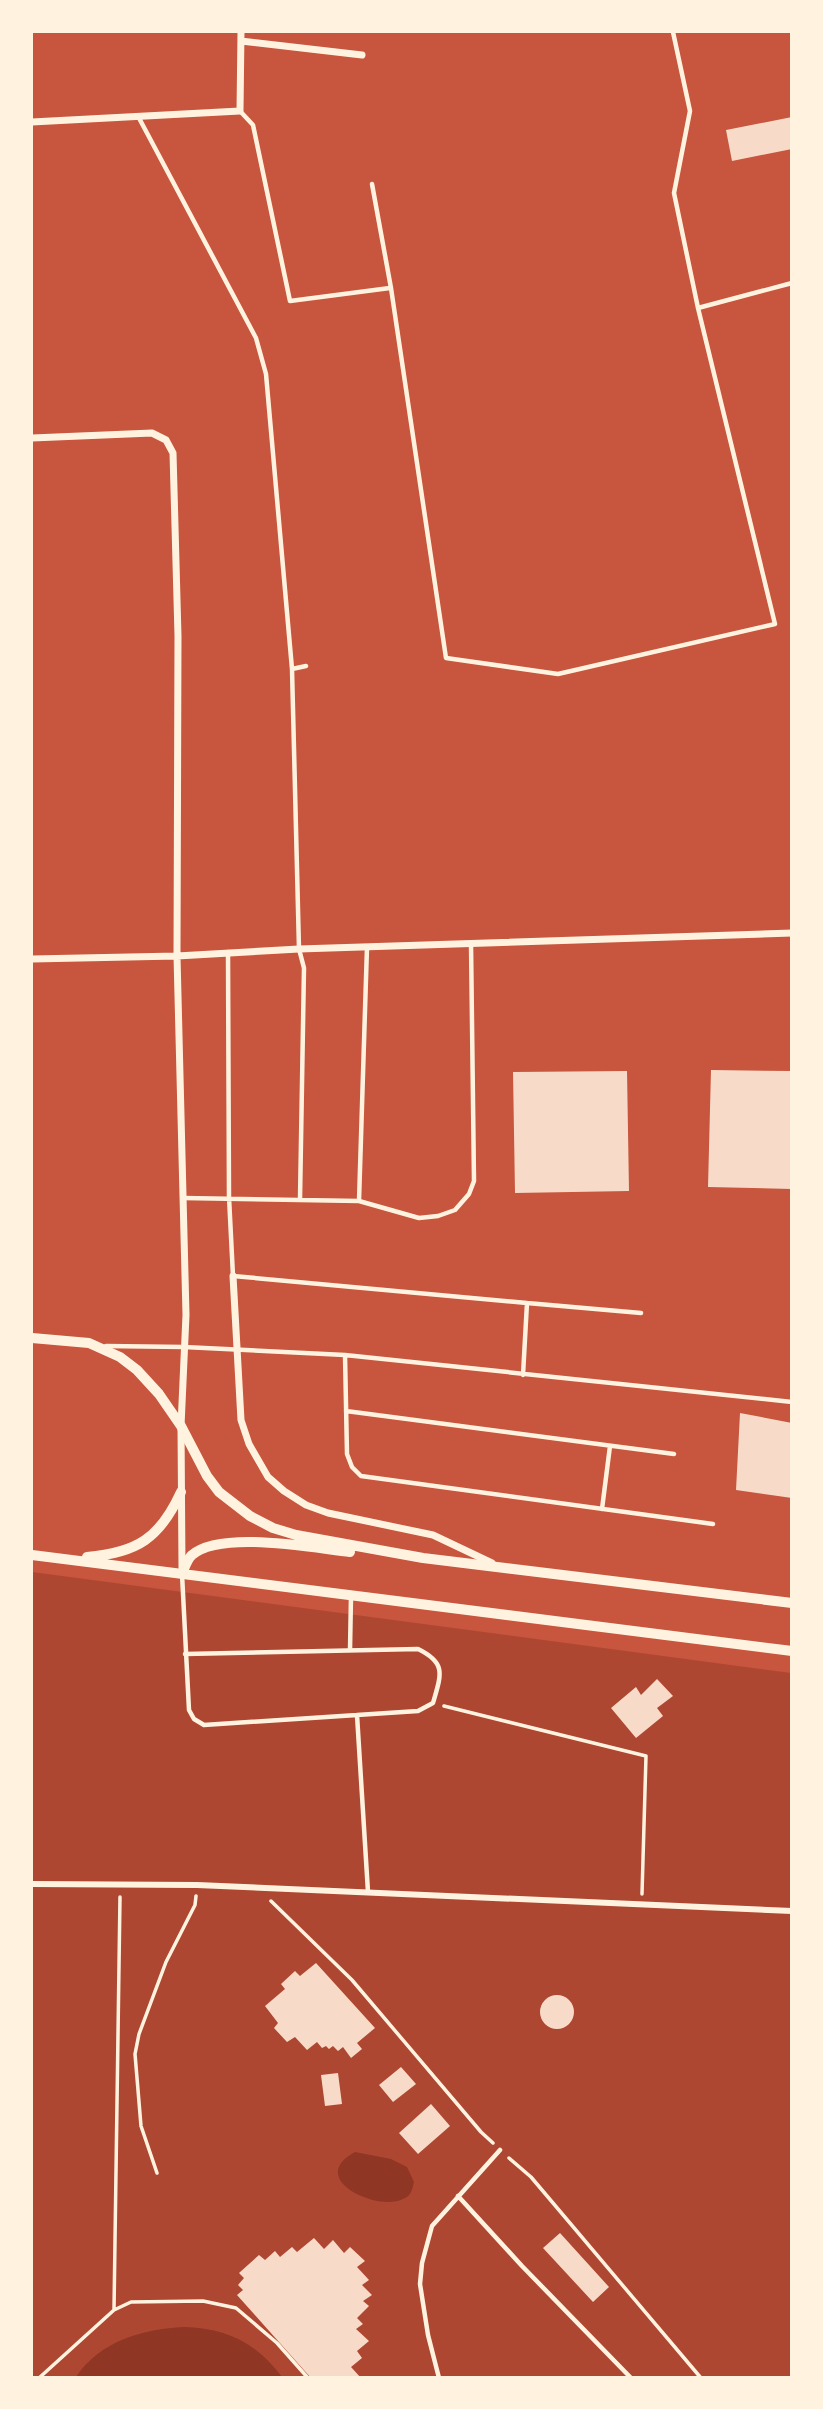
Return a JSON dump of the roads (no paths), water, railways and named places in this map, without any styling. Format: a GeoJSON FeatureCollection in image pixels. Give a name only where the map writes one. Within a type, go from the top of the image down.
{"type":"FeatureCollection","features":[{"type":"Feature","properties":{"kind":"street"},"geometry":{"type":"LineString","coordinates":[[32,122],[240,111],[241,32]]}},
{"type":"Feature","properties":{"kind":"street"},"geometry":{"type":"LineString","coordinates":[[241,41],[362,55]]}},
{"type":"Feature","properties":{"kind":"street"},"geometry":{"type":"LineString","coordinates":[[32,438],[152,433],[166,440],[173,453],[177,610],[177,956],[183,1198],[182,1574]]}},
{"type":"Feature","properties":{"kind":"street"},"geometry":{"type":"LineString","coordinates":[[32,958],[177,956],[299,948],[792,933]]}},
{"type":"Feature","properties":{"kind":"street"},"geometry":{"type":"LineString","coordinates":[[233,1276],[241,1420],[249,1444],[268,1477],[306,1505],[328,1513],[433,1535],[502,1568]]}},
{"type":"Feature","properties":{"kind":"street"},"geometry":{"type":"LineString","coordinates":[[32,1338],[89,1343],[120,1357],[137,1370],[159,1394],[181,1426],[206,1476],[219,1492],[250,1516],[273,1528],[296,1535],[423,1558]]}},
{"type":"Feature","properties":{"kind":"street"},"geometry":{"type":"LineString","coordinates":[[66,1559],[119,1552],[144,1542],[155,1534],[168,1517],[181,1492]]}},
{"type":"Feature","properties":{"kind":"street"},"geometry":{"type":"LineString","coordinates":[[182,1574],[191,1556],[217,1543],[232,1541],[423,1558],[792,1603]]}},
{"type":"Feature","properties":{"kind":"street"},"geometry":{"type":"LineString","coordinates":[[32,1555],[792,1651]]}},
{"type":"Feature","properties":{"kind":"street"},"geometry":{"type":"LineString","coordinates":[[32,1884],[197,1885],[792,1910]]}},
{"type":"Feature","properties":{"kind":"lane"},"geometry":{"type":"LineString","coordinates":[[372,184],[391,288],[446,658],[558,674],[775,624],[698,308],[674,194],[690,111],[673,32]]}},
{"type":"Feature","properties":{"kind":"lane"},"geometry":{"type":"LineString","coordinates":[[240,111],[253,125],[290,301],[391,288]]}},
{"type":"Feature","properties":{"kind":"lane"},"geometry":{"type":"LineString","coordinates":[[139,118],[256,338],[267,374],[292,668],[299,948],[304,968],[300,1199]]}},
{"type":"Feature","properties":{"kind":"lane"},"geometry":{"type":"LineString","coordinates":[[698,308],[792,283]]}},
{"type":"Feature","properties":{"kind":"lane"},"geometry":{"type":"LineString","coordinates":[[292,668],[306,666]]}},
{"type":"Feature","properties":{"kind":"lane"},"geometry":{"type":"LineString","coordinates":[[183,1198],[359,1201],[419,1218],[438,1216],[455,1210],[469,1194],[474,1181],[471,943]]}},
{"type":"Feature","properties":{"kind":"lane"},"geometry":{"type":"LineString","coordinates":[[359,1201],[367,946]]}},
{"type":"Feature","properties":{"kind":"lane"},"geometry":{"type":"LineString","coordinates":[[228,952],[229,1197],[233,1276],[641,1314]]}},
{"type":"Feature","properties":{"kind":"lane"},"geometry":{"type":"LineString","coordinates":[[523,1375],[527,1303]]}},
{"type":"Feature","properties":{"kind":"lane"},"geometry":{"type":"LineString","coordinates":[[97,1346],[184,1347],[345,1355],[792,1402]]}},
{"type":"Feature","properties":{"kind":"lane"},"geometry":{"type":"LineString","coordinates":[[345,1355],[347,1454],[352,1467],[361,1476],[713,1524]]}},
{"type":"Feature","properties":{"kind":"lane"},"geometry":{"type":"LineString","coordinates":[[346,1411],[674,1454]]}},
{"type":"Feature","properties":{"kind":"lane"},"geometry":{"type":"LineString","coordinates":[[602,1509],[610,1446]]}},
{"type":"Feature","properties":{"kind":"lane"},"geometry":{"type":"LineString","coordinates":[[182,1574],[185,1654],[189,1710],[194,1719],[204,1725],[418,1711],[433,1703],[439,1684],[438,1663],[433,1656],[418,1649],[185,1654]]}},
{"type":"Feature","properties":{"kind":"lane"},"geometry":{"type":"LineString","coordinates":[[350,1650],[351,1595]]}},
{"type":"Feature","properties":{"kind":"lane"},"geometry":{"type":"LineString","coordinates":[[357,1715],[368,1892]]}},
{"type":"Feature","properties":{"kind":"lane"},"geometry":{"type":"LineString","coordinates":[[439,2378],[428,2335],[420,2284],[422,2263],[432,2226],[500,2150]]}},
{"type":"Feature","properties":{"kind":"lane"},"geometry":{"type":"LineString","coordinates":[[458,2196],[631,2378]]}}]}
